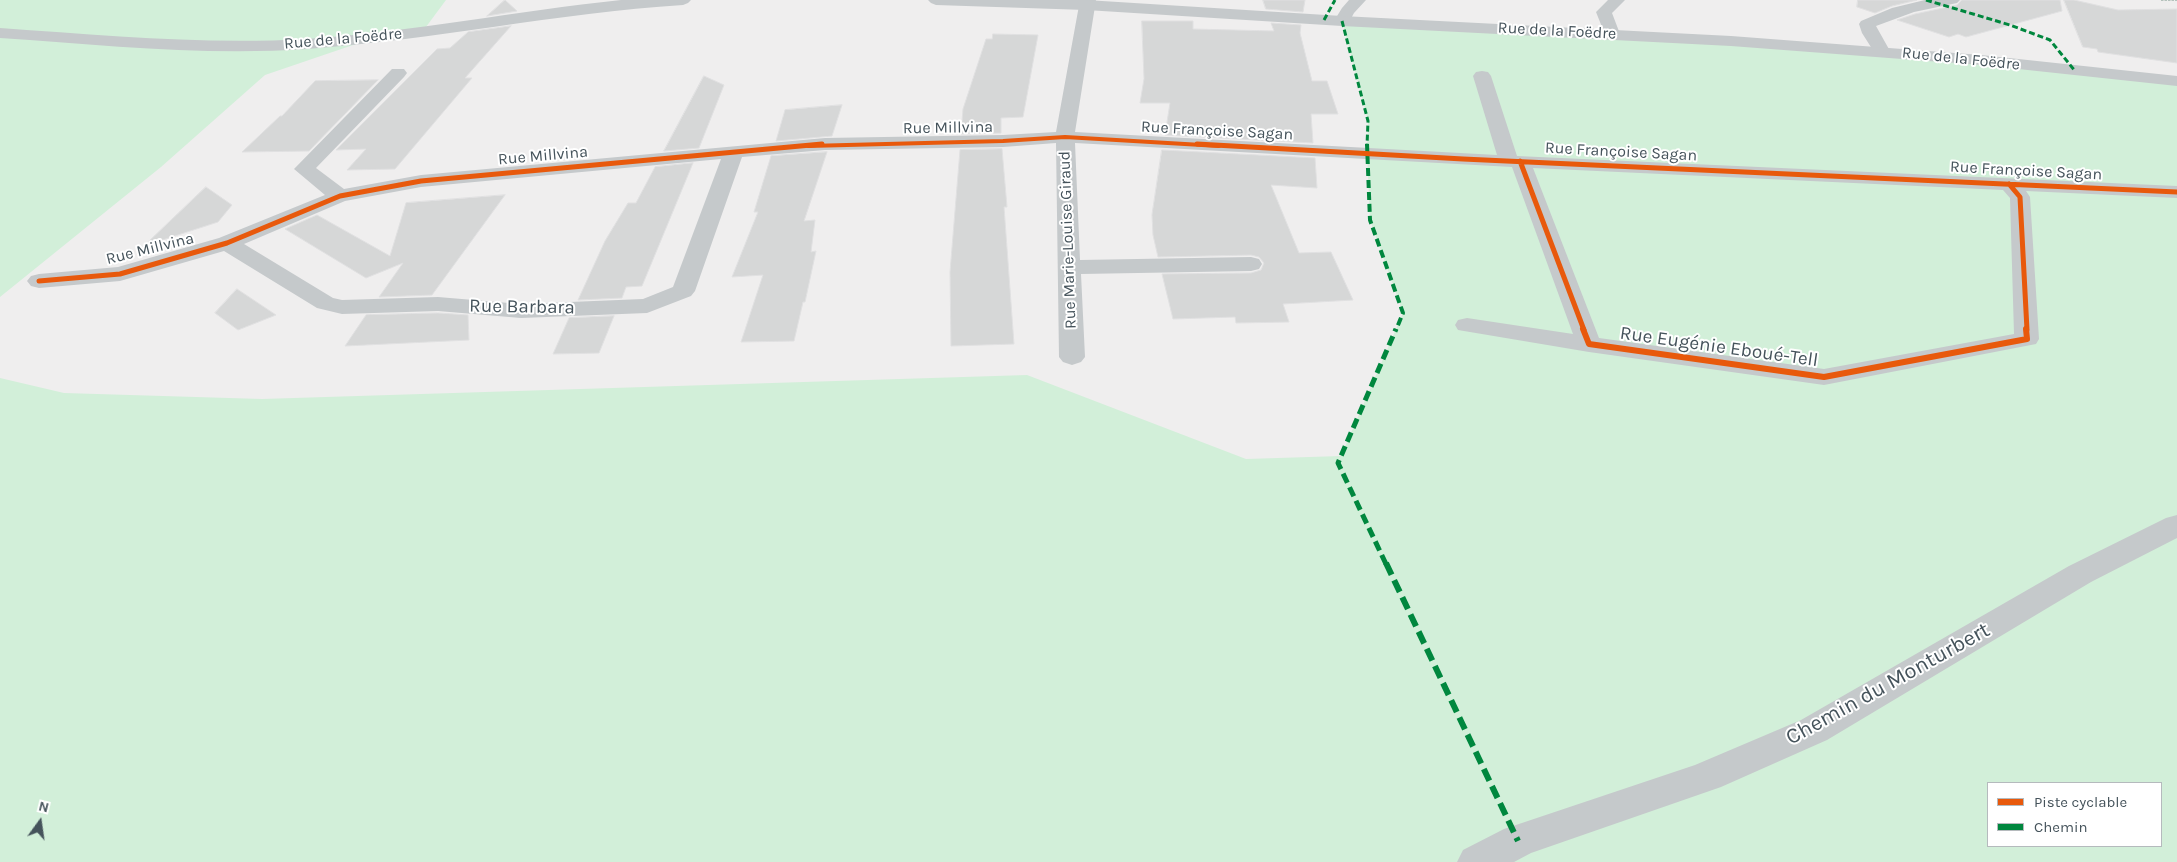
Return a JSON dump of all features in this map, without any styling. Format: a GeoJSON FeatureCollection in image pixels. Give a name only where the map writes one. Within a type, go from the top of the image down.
{"type":"FeatureCollection","features":[{"type":"Feature","properties":{"kind":"street","name":"Rue de la Foëdre"},"geometry":{"type":"LineString","coordinates":[[0,33],[158,44],[305,44],[363,39],[602,7],[684,0]]}},
{"type":"Feature","properties":{"kind":"street","name":"Rue de la Foëdre"},"geometry":{"type":"LineString","coordinates":[[936,0],[1087,2],[1342,21],[1612,34],[1882,51],[2177,81]]}},
{"type":"Feature","properties":{"kind":"street"},"geometry":{"type":"LineString","coordinates":[[1342,21],[1347,11],[1358,0]]}},
{"type":"Feature","properties":{"kind":"street"},"geometry":{"type":"LineString","coordinates":[[1612,34],[1604,12],[1617,0]]}},
{"type":"Feature","properties":{"kind":"street"},"geometry":{"type":"LineString","coordinates":[[1882,51],[1870,33],[1867,24],[1908,8],[1952,0]]}},
{"type":"Feature","properties":{"kind":"street","name":"Rue Marie-Louise Giraud"},"geometry":{"type":"LineString","coordinates":[[1072,357],[1065,137],[1087,2]]}},
{"type":"Feature","properties":{"kind":"street"},"geometry":{"type":"LineString","coordinates":[[340,196],[304,169],[398,73]]}},
{"type":"Feature","properties":{"kind":"street"},"geometry":{"type":"LineString","coordinates":[[1482,76],[1514,161],[1589,344]]}},
{"type":"Feature","properties":{"kind":"street","name":"Rue Millvina"},"geometry":{"type":"LineString","coordinates":[[38,281],[120,274],[227,243],[340,196],[422,181],[825,144],[1003,141],[1065,137]]}},
{"type":"Feature","properties":{"kind":"street","name":"Rue Françoise Sagan"},"geometry":{"type":"LineString","coordinates":[[1065,137],[1514,161],[2177,192]]}},
{"type":"Feature","properties":{"kind":"street","name":"Rue Barbara"},"geometry":{"type":"LineString","coordinates":[[227,243],[325,302],[342,307],[438,304],[521,311],[646,306],[683,291],[734,152]]}},
{"type":"Feature","properties":{"kind":"street","name":"Rue Eugénie Eboué-Tell"},"geometry":{"type":"LineString","coordinates":[[1589,344],[1824,377],[2027,339],[2020,197],[2009,184]]}},
{"type":"Feature","properties":{"kind":"street"},"geometry":{"type":"LineString","coordinates":[[1069,267],[1251,264]]}},
{"type":"Feature","properties":{"kind":"street"},"geometry":{"type":"LineString","coordinates":[[1467,325],[1589,344]]}},
{"type":"Feature","properties":{"kind":"street","name":"Chemin du Monturbert"},"geometry":{"type":"LineString","coordinates":[[1477,862],[1518,841],[1708,776],[1814,730],[2080,574],[2177,525]]}},
{"type":"Feature","properties":{"kind":"path"},"geometry":{"type":"LineString","coordinates":[[2162,0],[2177,0]]}},
{"type":"Feature","properties":{"kind":"green space"},"geometry":{"type":"Polygon","coordinates":[[[0,0],[446,0],[423,31],[356,44],[265,75],[161,167],[0,297],[0,0]]]}},
{"type":"Feature","properties":{"kind":"green space"},"geometry":{"type":"Polygon","coordinates":[[[1342,21],[1612,34],[2177,81],[2177,862],[0,862],[0,378],[64,393],[262,399],[1027,375],[1246,459],[1341,456],[1403,313],[1370,220],[1367,153],[1368,121],[1342,21]]]}},
{"type":"Feature","properties":{"kind":"building"},"geometry":{"type":"Polygon","coordinates":[[[505,0],[517,11],[487,16],[505,0]]]}},
{"type":"Feature","properties":{"kind":"building"},"geometry":{"type":"Polygon","coordinates":[[[1263,0],[1305,0],[1303,12],[1266,9],[1263,0]]]}},
{"type":"Feature","properties":{"kind":"building"},"geometry":{"type":"Polygon","coordinates":[[[1858,0],[1917,0],[1892,6],[1875,13],[1857,7],[1858,0]]]}},
{"type":"Feature","properties":{"kind":"building"},"geometry":{"type":"Polygon","coordinates":[[[1962,0],[2060,0],[2062,11],[1966,37],[1958,34],[1949,37],[1897,20],[1957,5],[1962,0]]]}},
{"type":"Feature","properties":{"kind":"building"},"geometry":{"type":"Polygon","coordinates":[[[2064,0],[2074,0],[2118,10],[2177,9],[2177,63],[2098,52],[2097,49],[2083,47],[2064,0]]]}},
{"type":"Feature","properties":{"kind":"building"},"geometry":{"type":"Polygon","coordinates":[[[1142,21],[1193,21],[1193,29],[1274,31],[1271,23],[1301,25],[1300,33],[1312,81],[1327,81],[1338,114],[1311,114],[1313,143],[1165,135],[1170,103],[1140,103],[1144,79],[1142,21]]]}},
{"type":"Feature","properties":{"kind":"building"},"geometry":{"type":"Polygon","coordinates":[[[511,26],[465,78],[472,78],[395,169],[347,170],[366,149],[336,150],[437,49],[450,48],[468,32],[511,26]]]}},
{"type":"Feature","properties":{"kind":"building"},"geometry":{"type":"Polygon","coordinates":[[[993,34],[1038,35],[1023,117],[1001,118],[1001,133],[961,134],[963,109],[986,39],[992,39],[993,34]]]}},
{"type":"Feature","properties":{"kind":"building"},"geometry":{"type":"Polygon","coordinates":[[[704,76],[724,85],[699,148],[664,151],[704,76]]]}},
{"type":"Feature","properties":{"kind":"building"},"geometry":{"type":"Polygon","coordinates":[[[378,80],[309,151],[242,152],[282,116],[315,81],[378,80]]]}},
{"type":"Feature","properties":{"kind":"building"},"geometry":{"type":"Polygon","coordinates":[[[842,105],[832,136],[776,141],[785,110],[842,105]]]}},
{"type":"Feature","properties":{"kind":"building"},"geometry":{"type":"Polygon","coordinates":[[[1002,149],[1007,207],[1004,207],[1014,344],[951,346],[950,272],[960,150],[1002,149]]]}},
{"type":"Feature","properties":{"kind":"building"},"geometry":{"type":"Polygon","coordinates":[[[1162,150],[1315,158],[1317,188],[1271,185],[1299,253],[1331,252],[1353,300],[1283,304],[1289,322],[1236,323],[1235,317],[1173,319],[1162,274],[1251,273],[1261,270],[1264,263],[1259,257],[1251,255],[1158,257],[1153,235],[1152,215],[1162,150]]]}},
{"type":"Feature","properties":{"kind":"building"},"geometry":{"type":"Polygon","coordinates":[[[827,152],[804,221],[815,220],[811,252],[816,251],[794,341],[741,342],[763,275],[732,277],[758,212],[754,212],[771,156],[827,152]]]}},
{"type":"Feature","properties":{"kind":"building"},"geometry":{"type":"Polygon","coordinates":[[[693,163],[642,286],[626,287],[622,298],[578,300],[605,241],[628,203],[636,203],[655,167],[693,163]]]}},
{"type":"Feature","properties":{"kind":"building"},"geometry":{"type":"Polygon","coordinates":[[[206,187],[232,205],[218,222],[144,246],[206,187]]]}},
{"type":"Feature","properties":{"kind":"building"},"geometry":{"type":"Polygon","coordinates":[[[505,195],[432,295],[379,297],[403,263],[366,278],[285,229],[317,215],[390,256],[406,203],[505,195]]]}},
{"type":"Feature","properties":{"kind":"building"},"geometry":{"type":"Polygon","coordinates":[[[237,289],[276,315],[238,330],[215,313],[237,289]]]}},
{"type":"Feature","properties":{"kind":"building"},"geometry":{"type":"Polygon","coordinates":[[[438,313],[468,315],[469,340],[345,346],[366,315],[438,313]]]}},
{"type":"Feature","properties":{"kind":"building"},"geometry":{"type":"Polygon","coordinates":[[[614,316],[599,353],[553,354],[569,318],[614,316]]]}},
{"type":"Feature","properties":{"kind":"marked path"},"geometry":{"type":"LineString","coordinates":[[1324,20],[1335,0]]}},
{"type":"Feature","properties":{"kind":"marked path"},"geometry":{"type":"LineString","coordinates":[[1926,0],[2010,25],[2050,40],[2075,71]]}},
{"type":"Feature","properties":{"kind":"marked path"},"geometry":{"type":"LineString","coordinates":[[1342,21],[1368,121],[1367,153],[1370,220],[1403,313],[1338,463],[1518,841]]}},
{"type":"Feature","properties":{"kind":"cycle path"},"geometry":{"type":"LineString","coordinates":[[39,281],[120,274],[227,243],[340,196],[421,181],[825,144],[1003,141],[1065,137],[1463,159],[2177,192]]}},
{"type":"Feature","properties":{"kind":"cycle path"},"geometry":{"type":"LineString","coordinates":[[1520,161],[1589,344],[1824,377],[2027,339],[2020,197],[2009,184]]}}]}
